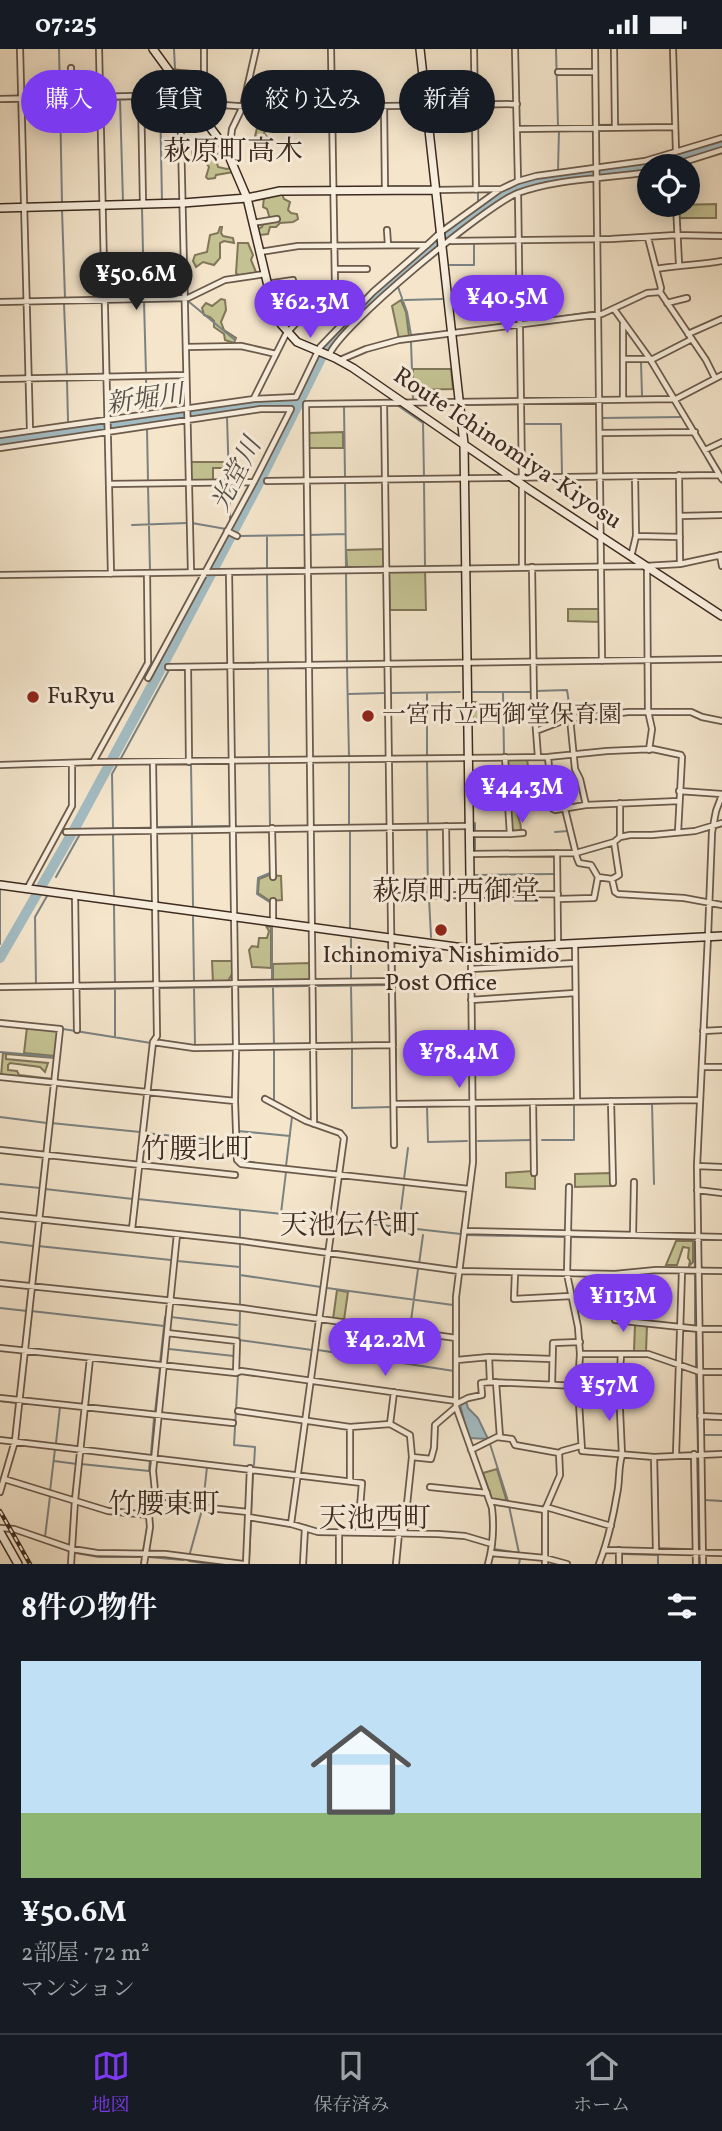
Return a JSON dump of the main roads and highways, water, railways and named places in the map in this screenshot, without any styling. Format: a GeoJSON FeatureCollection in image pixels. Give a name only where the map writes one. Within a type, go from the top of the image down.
{"type":"FeatureCollection","features":[{"type":"Feature","properties":{"kind":"water"},"geometry":{"type":"Polygon","coordinates":[[[466,1401],[488,1439],[469,1438],[460,1405],[466,1401]]]}},
{"type":"Feature","properties":{"kind":"waterway"},"geometry":{"type":"LineString","coordinates":[[59,49],[59,70]]}},
{"type":"Feature","properties":{"kind":"waterway"},"geometry":{"type":"LineString","coordinates":[[174,49],[175,69]]}},
{"type":"Feature","properties":{"kind":"waterway"},"geometry":{"type":"LineString","coordinates":[[556,49],[558,126]]}},
{"type":"Feature","properties":{"kind":"waterway"},"geometry":{"type":"LineString","coordinates":[[120,99],[123,202]]}},
{"type":"Feature","properties":{"kind":"waterway"},"geometry":{"type":"LineString","coordinates":[[117,100],[131,99]]}},
{"type":"Feature","properties":{"kind":"waterway"},"geometry":{"type":"LineString","coordinates":[[0,102],[20,101]]}},
{"type":"Feature","properties":{"kind":"waterway"},"geometry":{"type":"LineString","coordinates":[[227,102],[240,104]]}},
{"type":"Feature","properties":{"kind":"waterway"},"geometry":{"type":"LineString","coordinates":[[558,170],[559,130]]}},
{"type":"Feature","properties":{"kind":"waterway"},"geometry":{"type":"LineString","coordinates":[[61,133],[62,203]]}},
{"type":"Feature","properties":{"kind":"waterway"},"geometry":{"type":"LineString","coordinates":[[161,133],[162,202]]}},
{"type":"Feature","properties":{"kind":"waterway"},"geometry":{"type":"LineString","coordinates":[[477,133],[478,187]]}},
{"type":"Feature","properties":{"kind":"waterway","name":"光堂川"},"geometry":{"type":"LineString","coordinates":[[691,154],[722,145]]}},
{"type":"Feature","properties":{"kind":"waterway","name":"光堂川"},"geometry":{"type":"LineString","coordinates":[[0,958],[75,828],[163,665],[259,483],[326,348],[392,281],[428,249],[512,189],[570,176],[637,168]]}},
{"type":"Feature","properties":{"kind":"waterway"},"geometry":{"type":"LineString","coordinates":[[478,192],[478,202]]}},
{"type":"Feature","properties":{"kind":"waterway"},"geometry":{"type":"LineString","coordinates":[[142,208],[144,296]]}},
{"type":"Feature","properties":{"kind":"waterway"},"geometry":{"type":"LineString","coordinates":[[62,210],[65,298]]}},
{"type":"Feature","properties":{"kind":"waterway"},"geometry":{"type":"LineString","coordinates":[[450,265],[474,265],[474,244]]}},
{"type":"Feature","properties":{"kind":"waterway"},"geometry":{"type":"LineString","coordinates":[[398,287],[407,312],[411,335],[442,332]]}},
{"type":"Feature","properties":{"kind":"waterway"},"geometry":{"type":"LineString","coordinates":[[107,297],[179,295]]}},
{"type":"Feature","properties":{"kind":"waterway"},"geometry":{"type":"LineString","coordinates":[[57,299],[103,297]]}},
{"type":"Feature","properties":{"kind":"waterway"},"geometry":{"type":"LineString","coordinates":[[405,300],[442,299]]}},
{"type":"Feature","properties":{"kind":"waterway"},"geometry":{"type":"LineString","coordinates":[[188,301],[235,340]]}},
{"type":"Feature","properties":{"kind":"waterway"},"geometry":{"type":"LineString","coordinates":[[144,302],[146,373]]}},
{"type":"Feature","properties":{"kind":"waterway"},"geometry":{"type":"LineString","coordinates":[[64,304],[67,376]]}},
{"type":"Feature","properties":{"kind":"waterway"},"geometry":{"type":"LineString","coordinates":[[522,322],[592,312]]}},
{"type":"Feature","properties":{"kind":"waterway"},"geometry":{"type":"LineString","coordinates":[[601,319],[601,397],[620,397]]}},
{"type":"Feature","properties":{"kind":"waterway"},"geometry":{"type":"LineString","coordinates":[[461,330],[517,322]]}},
{"type":"Feature","properties":{"kind":"waterway"},"geometry":{"type":"LineString","coordinates":[[411,342],[413,399]]}},
{"type":"Feature","properties":{"kind":"waterway"},"geometry":{"type":"LineString","coordinates":[[189,378],[188,349],[207,349]]}},
{"type":"Feature","properties":{"kind":"waterway"},"geometry":{"type":"LineString","coordinates":[[641,362],[642,395]]}},
{"type":"Feature","properties":{"kind":"waterway"},"geometry":{"type":"LineString","coordinates":[[146,379],[147,411]]}},
{"type":"Feature","properties":{"kind":"waterway"},"geometry":{"type":"LineString","coordinates":[[0,381],[26,381]]}},
{"type":"Feature","properties":{"kind":"waterway"},"geometry":{"type":"LineString","coordinates":[[67,381],[68,421]]}},
{"type":"Feature","properties":{"kind":"waterway"},"geometry":{"type":"LineString","coordinates":[[626,397],[670,397]]}},
{"type":"Feature","properties":{"kind":"waterway","name":"新堀川"},"geometry":{"type":"LineString","coordinates":[[0,443],[267,404],[298,404]]}},
{"type":"Feature","properties":{"kind":"waterway"},"geometry":{"type":"LineString","coordinates":[[466,405],[518,404],[519,424]]}},
{"type":"Feature","properties":{"kind":"waterway"},"geometry":{"type":"LineString","coordinates":[[397,405],[423,423],[424,477]]}},
{"type":"Feature","properties":{"kind":"waterway"},"geometry":{"type":"LineString","coordinates":[[344,406],[345,478]]}},
{"type":"Feature","properties":{"kind":"waterway"},"geometry":{"type":"LineString","coordinates":[[227,417],[229,481]]}},
{"type":"Feature","properties":{"kind":"waterway"},"geometry":{"type":"LineString","coordinates":[[602,418],[682,417]]}},
{"type":"Feature","properties":{"kind":"waterway"},"geometry":{"type":"LineString","coordinates":[[524,424],[561,424],[562,475]]}},
{"type":"Feature","properties":{"kind":"waterway"},"geometry":{"type":"LineString","coordinates":[[147,428],[148,481]]}},
{"type":"Feature","properties":{"kind":"waterway"},"geometry":{"type":"LineString","coordinates":[[706,458],[714,472]]}},
{"type":"Feature","properties":{"kind":"waterway"},"geometry":{"type":"LineString","coordinates":[[683,478],[718,477],[722,483]]}},
{"type":"Feature","properties":{"kind":"waterway"},"geometry":{"type":"LineString","coordinates":[[585,479],[597,479]]}},
{"type":"Feature","properties":{"kind":"waterway"},"geometry":{"type":"LineString","coordinates":[[424,481],[425,566]]}},
{"type":"Feature","properties":{"kind":"waterway"},"geometry":{"type":"LineString","coordinates":[[387,482],[448,481]]}},
{"type":"Feature","properties":{"kind":"waterway"},"geometry":{"type":"LineString","coordinates":[[470,481],[507,481]]}},
{"type":"Feature","properties":{"kind":"waterway"},"geometry":{"type":"LineString","coordinates":[[310,483],[383,482]]}},
{"type":"Feature","properties":{"kind":"waterway"},"geometry":{"type":"LineString","coordinates":[[269,483],[303,483]]}},
{"type":"Feature","properties":{"kind":"waterway"},"geometry":{"type":"LineString","coordinates":[[345,483],[346,568]]}},
{"type":"Feature","properties":{"kind":"waterway"},"geometry":{"type":"LineString","coordinates":[[148,485],[150,570]]}},
{"type":"Feature","properties":{"kind":"waterway"},"geometry":{"type":"LineString","coordinates":[[230,485],[230,520]]}},
{"type":"Feature","properties":{"kind":"waterway"},"geometry":{"type":"LineString","coordinates":[[132,525],[187,523]]}},
{"type":"Feature","properties":{"kind":"waterway"},"geometry":{"type":"LineString","coordinates":[[192,523],[226,529]]}},
{"type":"Feature","properties":{"kind":"waterway"},"geometry":{"type":"LineString","coordinates":[[309,535],[345,534]]}},
{"type":"Feature","properties":{"kind":"waterway"},"geometry":{"type":"LineString","coordinates":[[240,536],[304,535]]}},
{"type":"Feature","properties":{"kind":"waterway"},"geometry":{"type":"LineString","coordinates":[[267,536],[267,569]]}},
{"type":"Feature","properties":{"kind":"waterway"},"geometry":{"type":"LineString","coordinates":[[346,573],[347,662]]}},
{"type":"Feature","properties":{"kind":"waterway"},"geometry":{"type":"LineString","coordinates":[[267,574],[268,663]]}},
{"type":"Feature","properties":{"kind":"waterway"},"geometry":{"type":"LineString","coordinates":[[170,665],[228,664],[227,575]]}},
{"type":"Feature","properties":{"kind":"waterway"},"geometry":{"type":"LineString","coordinates":[[347,667],[349,756]]}},
{"type":"Feature","properties":{"kind":"waterway"},"geometry":{"type":"LineString","coordinates":[[268,668],[269,757]]}},
{"type":"Feature","properties":{"kind":"waterway"},"geometry":{"type":"LineString","coordinates":[[120,760],[169,670]]}},
{"type":"Feature","properties":{"kind":"waterway"},"geometry":{"type":"LineString","coordinates":[[536,691],[567,690],[571,716]]}},
{"type":"Feature","properties":{"kind":"waterway"},"geometry":{"type":"LineString","coordinates":[[391,693],[460,692]]}},
{"type":"Feature","properties":{"kind":"waterway"},"geometry":{"type":"LineString","coordinates":[[473,692],[531,692]]}},
{"type":"Feature","properties":{"kind":"waterway"},"geometry":{"type":"LineString","coordinates":[[503,692],[504,755]]}},
{"type":"Feature","properties":{"kind":"waterway"},"geometry":{"type":"LineString","coordinates":[[349,694],[385,693]]}},
{"type":"Feature","properties":{"kind":"waterway"},"geometry":{"type":"LineString","coordinates":[[427,694],[427,756]]}},
{"type":"Feature","properties":{"kind":"waterway"},"geometry":{"type":"LineString","coordinates":[[349,761],[349,825]]}},
{"type":"Feature","properties":{"kind":"waterway"},"geometry":{"type":"LineString","coordinates":[[427,761],[428,823]]}},
{"type":"Feature","properties":{"kind":"waterway"},"geometry":{"type":"LineString","coordinates":[[269,762],[270,826]]}},
{"type":"Feature","properties":{"kind":"waterway"},"geometry":{"type":"LineString","coordinates":[[191,764],[192,825]]}},
{"type":"Feature","properties":{"kind":"waterway"},"geometry":{"type":"LineString","coordinates":[[113,828],[112,774],[117,765]]}},
{"type":"Feature","properties":{"kind":"waterway"},"geometry":{"type":"LineString","coordinates":[[475,823],[475,831]]}},
{"type":"Feature","properties":{"kind":"waterway"},"geometry":{"type":"LineString","coordinates":[[158,827],[228,826]]}},
{"type":"Feature","properties":{"kind":"waterway"},"geometry":{"type":"LineString","coordinates":[[82,829],[150,828]]}},
{"type":"Feature","properties":{"kind":"waterway"},"geometry":{"type":"LineString","coordinates":[[427,829],[428,893]]}},
{"type":"Feature","properties":{"kind":"waterway"},"geometry":{"type":"LineString","coordinates":[[350,831],[350,928]]}},
{"type":"Feature","properties":{"kind":"waterway"},"geometry":{"type":"LineString","coordinates":[[555,832],[568,831]]}},
{"type":"Feature","properties":{"kind":"waterway"},"geometry":{"type":"LineString","coordinates":[[192,832],[193,906]]}},
{"type":"Feature","properties":{"kind":"waterway"},"geometry":{"type":"LineString","coordinates":[[270,832],[270,873],[258,878],[257,894],[271,903],[270,917]]}},
{"type":"Feature","properties":{"kind":"waterway"},"geometry":{"type":"LineString","coordinates":[[56,877],[80,834]]}},
{"type":"Feature","properties":{"kind":"waterway"},"geometry":{"type":"LineString","coordinates":[[113,834],[114,895]]}},
{"type":"Feature","properties":{"kind":"waterway"},"geometry":{"type":"LineString","coordinates":[[475,837],[475,851]]}},
{"type":"Feature","properties":{"kind":"waterway"},"geometry":{"type":"LineString","coordinates":[[475,875],[554,874]]}},
{"type":"Feature","properties":{"kind":"waterway"},"geometry":{"type":"LineString","coordinates":[[0,889],[0,944]]}},
{"type":"Feature","properties":{"kind":"waterway"},"geometry":{"type":"LineString","coordinates":[[36,986],[35,917],[47,896]]}},
{"type":"Feature","properties":{"kind":"waterway"},"geometry":{"type":"LineString","coordinates":[[429,898],[431,937]]}},
{"type":"Feature","properties":{"kind":"waterway"},"geometry":{"type":"LineString","coordinates":[[114,906],[115,985]]}},
{"type":"Feature","properties":{"kind":"waterway"},"geometry":{"type":"LineString","coordinates":[[193,917],[194,982]]}},
{"type":"Feature","properties":{"kind":"waterway"},"geometry":{"type":"LineString","coordinates":[[272,927],[272,981]]}},
{"type":"Feature","properties":{"kind":"waterway"},"geometry":{"type":"LineString","coordinates":[[351,939],[351,980]]}},
{"type":"Feature","properties":{"kind":"waterway"},"geometry":{"type":"LineString","coordinates":[[394,946],[396,1045]]}},
{"type":"Feature","properties":{"kind":"waterway"},"geometry":{"type":"LineString","coordinates":[[318,986],[388,985]]}},
{"type":"Feature","properties":{"kind":"waterway"},"geometry":{"type":"LineString","coordinates":[[239,987],[308,986]]}},
{"type":"Feature","properties":{"kind":"waterway"},"geometry":{"type":"LineString","coordinates":[[351,986],[352,1043]]}},
{"type":"Feature","properties":{"kind":"waterway"},"geometry":{"type":"LineString","coordinates":[[160,988],[229,987]]}},
{"type":"Feature","properties":{"kind":"waterway"},"geometry":{"type":"LineString","coordinates":[[82,989],[153,988]]}},
{"type":"Feature","properties":{"kind":"waterway"},"geometry":{"type":"LineString","coordinates":[[194,988],[195,1046]]}},
{"type":"Feature","properties":{"kind":"waterway"},"geometry":{"type":"LineString","coordinates":[[273,988],[274,1045]]}},
{"type":"Feature","properties":{"kind":"waterway"},"geometry":{"type":"LineString","coordinates":[[0,989],[73,989]]}},
{"type":"Feature","properties":{"kind":"waterway"},"geometry":{"type":"LineString","coordinates":[[115,989],[115,1036]]}},
{"type":"Feature","properties":{"kind":"waterway"},"geometry":{"type":"LineString","coordinates":[[63,1029],[151,1043]]}},
{"type":"Feature","properties":{"kind":"waterway"},"geometry":{"type":"LineString","coordinates":[[352,1047],[352,1108],[391,1107]]}},
{"type":"Feature","properties":{"kind":"waterway"},"geometry":{"type":"LineString","coordinates":[[274,1049],[274,1102]]}},
{"type":"Feature","properties":{"kind":"waterway"},"geometry":{"type":"LineString","coordinates":[[396,1049],[396,1100]]}},
{"type":"Feature","properties":{"kind":"waterway"},"geometry":{"type":"LineString","coordinates":[[0,1052],[55,1057]]}},
{"type":"Feature","properties":{"kind":"waterway"},"geometry":{"type":"LineString","coordinates":[[652,1103],[654,1184]]}},
{"type":"Feature","properties":{"kind":"waterway"},"geometry":{"type":"LineString","coordinates":[[630,1104],[674,1103]]}},
{"type":"Feature","properties":{"kind":"waterway"},"geometry":{"type":"LineString","coordinates":[[537,1105],[608,1104]]}},
{"type":"Feature","properties":{"kind":"waterway"},"geometry":{"type":"LineString","coordinates":[[478,1106],[529,1105]]}},
{"type":"Feature","properties":{"kind":"waterway"},"geometry":{"type":"LineString","coordinates":[[542,1140],[574,1140],[574,1105]]}},
{"type":"Feature","properties":{"kind":"waterway"},"geometry":{"type":"LineString","coordinates":[[398,1107],[466,1106]]}},
{"type":"Feature","properties":{"kind":"waterway"},"geometry":{"type":"LineString","coordinates":[[427,1107],[428,1142],[467,1141]]}},
{"type":"Feature","properties":{"kind":"waterway"},"geometry":{"type":"LineString","coordinates":[[0,1117],[47,1123]]}},
{"type":"Feature","properties":{"kind":"waterway"},"geometry":{"type":"LineString","coordinates":[[286,1166],[292,1117]]}},
{"type":"Feature","properties":{"kind":"waterway"},"geometry":{"type":"LineString","coordinates":[[51,1123],[140,1132]]}},
{"type":"Feature","properties":{"kind":"waterway"},"geometry":{"type":"LineString","coordinates":[[238,1131],[290,1136]]}},
{"type":"Feature","properties":{"kind":"waterway"},"geometry":{"type":"LineString","coordinates":[[145,1133],[233,1142]]}},
{"type":"Feature","properties":{"kind":"waterway"},"geometry":{"type":"LineString","coordinates":[[478,1141],[531,1140]]}},
{"type":"Feature","properties":{"kind":"waterway"},"geometry":{"type":"LineString","coordinates":[[404,1179],[408,1148]]}},
{"type":"Feature","properties":{"kind":"waterway"},"geometry":{"type":"LineString","coordinates":[[281,1213],[286,1172]]}},
{"type":"Feature","properties":{"kind":"waterway"},"geometry":{"type":"LineString","coordinates":[[0,1184],[40,1188]]}},
{"type":"Feature","properties":{"kind":"waterway"},"geometry":{"type":"LineString","coordinates":[[399,1225],[404,1185]]}},
{"type":"Feature","properties":{"kind":"waterway"},"geometry":{"type":"LineString","coordinates":[[45,1189],[133,1199]]}},
{"type":"Feature","properties":{"kind":"waterway"},"geometry":{"type":"LineString","coordinates":[[138,1199],[330,1219]]}},
{"type":"Feature","properties":{"kind":"waterway"},"geometry":{"type":"LineString","coordinates":[[240,1210],[240,1238]]}},
{"type":"Feature","properties":{"kind":"waterway"},"geometry":{"type":"LineString","coordinates":[[336,1220],[461,1234]]}},
{"type":"Feature","properties":{"kind":"waterway"},"geometry":{"type":"LineString","coordinates":[[419,1264],[423,1235]]}},
{"type":"Feature","properties":{"kind":"waterway"},"geometry":{"type":"LineString","coordinates":[[466,1235],[565,1237]]}},
{"type":"Feature","properties":{"kind":"waterway"},"geometry":{"type":"LineString","coordinates":[[570,1237],[694,1239],[695,1268]]}},
{"type":"Feature","properties":{"kind":"waterway"},"geometry":{"type":"LineString","coordinates":[[702,1240],[722,1240]]}},
{"type":"Feature","properties":{"kind":"waterway"},"geometry":{"type":"LineString","coordinates":[[0,1242],[33,1246]]}},
{"type":"Feature","properties":{"kind":"waterway"},"geometry":{"type":"LineString","coordinates":[[240,1243],[240,1305]]}},
{"type":"Feature","properties":{"kind":"waterway"},"geometry":{"type":"LineString","coordinates":[[38,1246],[171,1260]]}},
{"type":"Feature","properties":{"kind":"waterway"},"geometry":{"type":"LineString","coordinates":[[177,1261],[240,1267]]}},
{"type":"Feature","properties":{"kind":"waterway"},"geometry":{"type":"LineString","coordinates":[[410,1328],[418,1269]]}},
{"type":"Feature","properties":{"kind":"waterway"},"geometry":{"type":"LineString","coordinates":[[695,1274],[695,1327]]}},
{"type":"Feature","properties":{"kind":"waterway"},"geometry":{"type":"LineString","coordinates":[[240,1275],[321,1287]]}},
{"type":"Feature","properties":{"kind":"waterway"},"geometry":{"type":"LineString","coordinates":[[327,1288],[453,1305]]}},
{"type":"Feature","properties":{"kind":"waterway"},"geometry":{"type":"LineString","coordinates":[[0,1308],[27,1311]]}},
{"type":"Feature","properties":{"kind":"waterway"},"geometry":{"type":"LineString","coordinates":[[32,1309],[31,1311],[164,1326]]}},
{"type":"Feature","properties":{"kind":"waterway"},"geometry":{"type":"LineString","coordinates":[[239,1356],[240,1311]]}},
{"type":"Feature","properties":{"kind":"waterway"},"geometry":{"type":"LineString","coordinates":[[160,1363],[165,1317]]}},
{"type":"Feature","properties":{"kind":"waterway"},"geometry":{"type":"LineString","coordinates":[[171,1317],[237,1325]]}},
{"type":"Feature","properties":{"kind":"waterway"},"geometry":{"type":"LineString","coordinates":[[696,1331],[696,1367]]}},
{"type":"Feature","properties":{"kind":"waterway"},"geometry":{"type":"LineString","coordinates":[[406,1362],[409,1335]]}},
{"type":"Feature","properties":{"kind":"waterway"},"geometry":{"type":"LineString","coordinates":[[239,1340],[312,1350]]}},
{"type":"Feature","properties":{"kind":"waterway"},"geometry":{"type":"LineString","coordinates":[[169,1349],[234,1356]]}},
{"type":"Feature","properties":{"kind":"waterway"},"geometry":{"type":"LineString","coordinates":[[318,1350],[454,1371]]}},
{"type":"Feature","properties":{"kind":"waterway"},"geometry":{"type":"LineString","coordinates":[[155,1412],[160,1368]]}},
{"type":"Feature","properties":{"kind":"waterway"},"geometry":{"type":"LineString","coordinates":[[696,1374],[698,1451]]}},
{"type":"Feature","properties":{"kind":"waterway"},"geometry":{"type":"LineString","coordinates":[[238,1375],[234,1445],[255,1447],[254,1465]]}},
{"type":"Feature","properties":{"kind":"waterway"},"geometry":{"type":"LineString","coordinates":[[0,1401],[17,1403]]}},
{"type":"Feature","properties":{"kind":"waterway"},"geometry":{"type":"LineString","coordinates":[[56,1443],[60,1407]]}},
{"type":"Feature","properties":{"kind":"waterway"},"geometry":{"type":"LineString","coordinates":[[151,1454],[154,1418]]}},
{"type":"Feature","properties":{"kind":"waterway"},"geometry":{"type":"LineString","coordinates":[[704,1435],[722,1435]]}},
{"type":"Feature","properties":{"kind":"waterway"},"geometry":{"type":"LineString","coordinates":[[490,1444],[508,1501]]}},
{"type":"Feature","properties":{"kind":"waterway"},"geometry":{"type":"LineString","coordinates":[[50,1491],[55,1449]]}},
{"type":"Feature","properties":{"kind":"waterway"},"geometry":{"type":"LineString","coordinates":[[698,1458],[699,1550]]}},
{"type":"Feature","properties":{"kind":"waterway"},"geometry":{"type":"LineString","coordinates":[[81,1464],[149,1471],[150,1459]]}},
{"type":"Feature","properties":{"kind":"waterway"},"geometry":{"type":"LineString","coordinates":[[658,1540],[657,1459],[668,1459]]}},
{"type":"Feature","properties":{"kind":"waterway"},"geometry":{"type":"LineString","coordinates":[[54,1461],[77,1464]]}},
{"type":"Feature","properties":{"kind":"waterway"},"geometry":{"type":"LineString","coordinates":[[203,1504],[207,1467]]}},
{"type":"Feature","properties":{"kind":"waterway"},"geometry":{"type":"LineString","coordinates":[[251,1515],[253,1472]]}},
{"type":"Feature","properties":{"kind":"waterway"},"geometry":{"type":"LineString","coordinates":[[45,1537],[50,1496]]}},
{"type":"Feature","properties":{"kind":"waterway"},"geometry":{"type":"LineString","coordinates":[[705,1500],[722,1501]]}},
{"type":"Feature","properties":{"kind":"waterway"},"geometry":{"type":"LineString","coordinates":[[494,1549],[519,1553],[509,1506]]}},
{"type":"Feature","properties":{"kind":"waterway"},"geometry":{"type":"LineString","coordinates":[[190,1553],[202,1510]]}},
{"type":"Feature","properties":{"kind":"waterway"},"geometry":{"type":"LineString","coordinates":[[249,1561],[251,1521]]}},
{"type":"Feature","properties":{"kind":"waterway"},"geometry":{"type":"LineString","coordinates":[[16,1532],[69,1551]]}},
{"type":"Feature","properties":{"kind":"waterway"},"geometry":{"type":"LineString","coordinates":[[76,1553],[99,1557],[141,1557]]}},
{"type":"Feature","properties":{"kind":"waterway"},"geometry":{"type":"LineString","coordinates":[[624,1554],[658,1555],[658,1564]]}},
{"type":"Feature","properties":{"kind":"waterway"},"geometry":{"type":"LineString","coordinates":[[149,1557],[183,1560]]}},
{"type":"Feature","properties":{"kind":"waterway"},"geometry":{"type":"LineString","coordinates":[[699,1557],[699,1564]]}},
{"type":"Feature","properties":{"kind":"waterway"},"geometry":{"type":"LineString","coordinates":[[519,1564],[520,1559]]}},
{"type":"Feature","properties":{"kind":"waterway"},"geometry":{"type":"LineString","coordinates":[[189,1561],[209,1564]]}},
{"type":"Feature","properties":{"kind":"railway"},"geometry":{"type":"LineString","coordinates":[[0,1511],[30,1564]]}},
{"type":"Feature","properties":{"kind":"place","name":"FuRyu"},"geometry":{"type":"Point","coordinates":[33,697]}},
{"type":"Feature","properties":{"kind":"place","name":"一宮市立西御堂保育園"},"geometry":{"type":"Point","coordinates":[368,716]}},
{"type":"Feature","properties":{"kind":"place","name":"Ichinomiya Nishimido Post Office"},"geometry":{"type":"Point","coordinates":[441,930]}},
{"type":"Feature","properties":{"kind":"district","name":"萩原町高木"},"geometry":{"type":"Point","coordinates":[233,152]}},
{"type":"Feature","properties":{"kind":"district","name":"萩原町西御堂"},"geometry":{"type":"Point","coordinates":[456,892]}},
{"type":"Feature","properties":{"kind":"district","name":"竹腰北町"},"geometry":{"type":"Point","coordinates":[197,1150]}},
{"type":"Feature","properties":{"kind":"district","name":"天池伝代町"},"geometry":{"type":"Point","coordinates":[350,1226]}},
{"type":"Feature","properties":{"kind":"district","name":"竹腰東町"},"geometry":{"type":"Point","coordinates":[164,1505]}},
{"type":"Feature","properties":{"kind":"district","name":"天池西町"},"geometry":{"type":"Point","coordinates":[375,1519]}}]}
